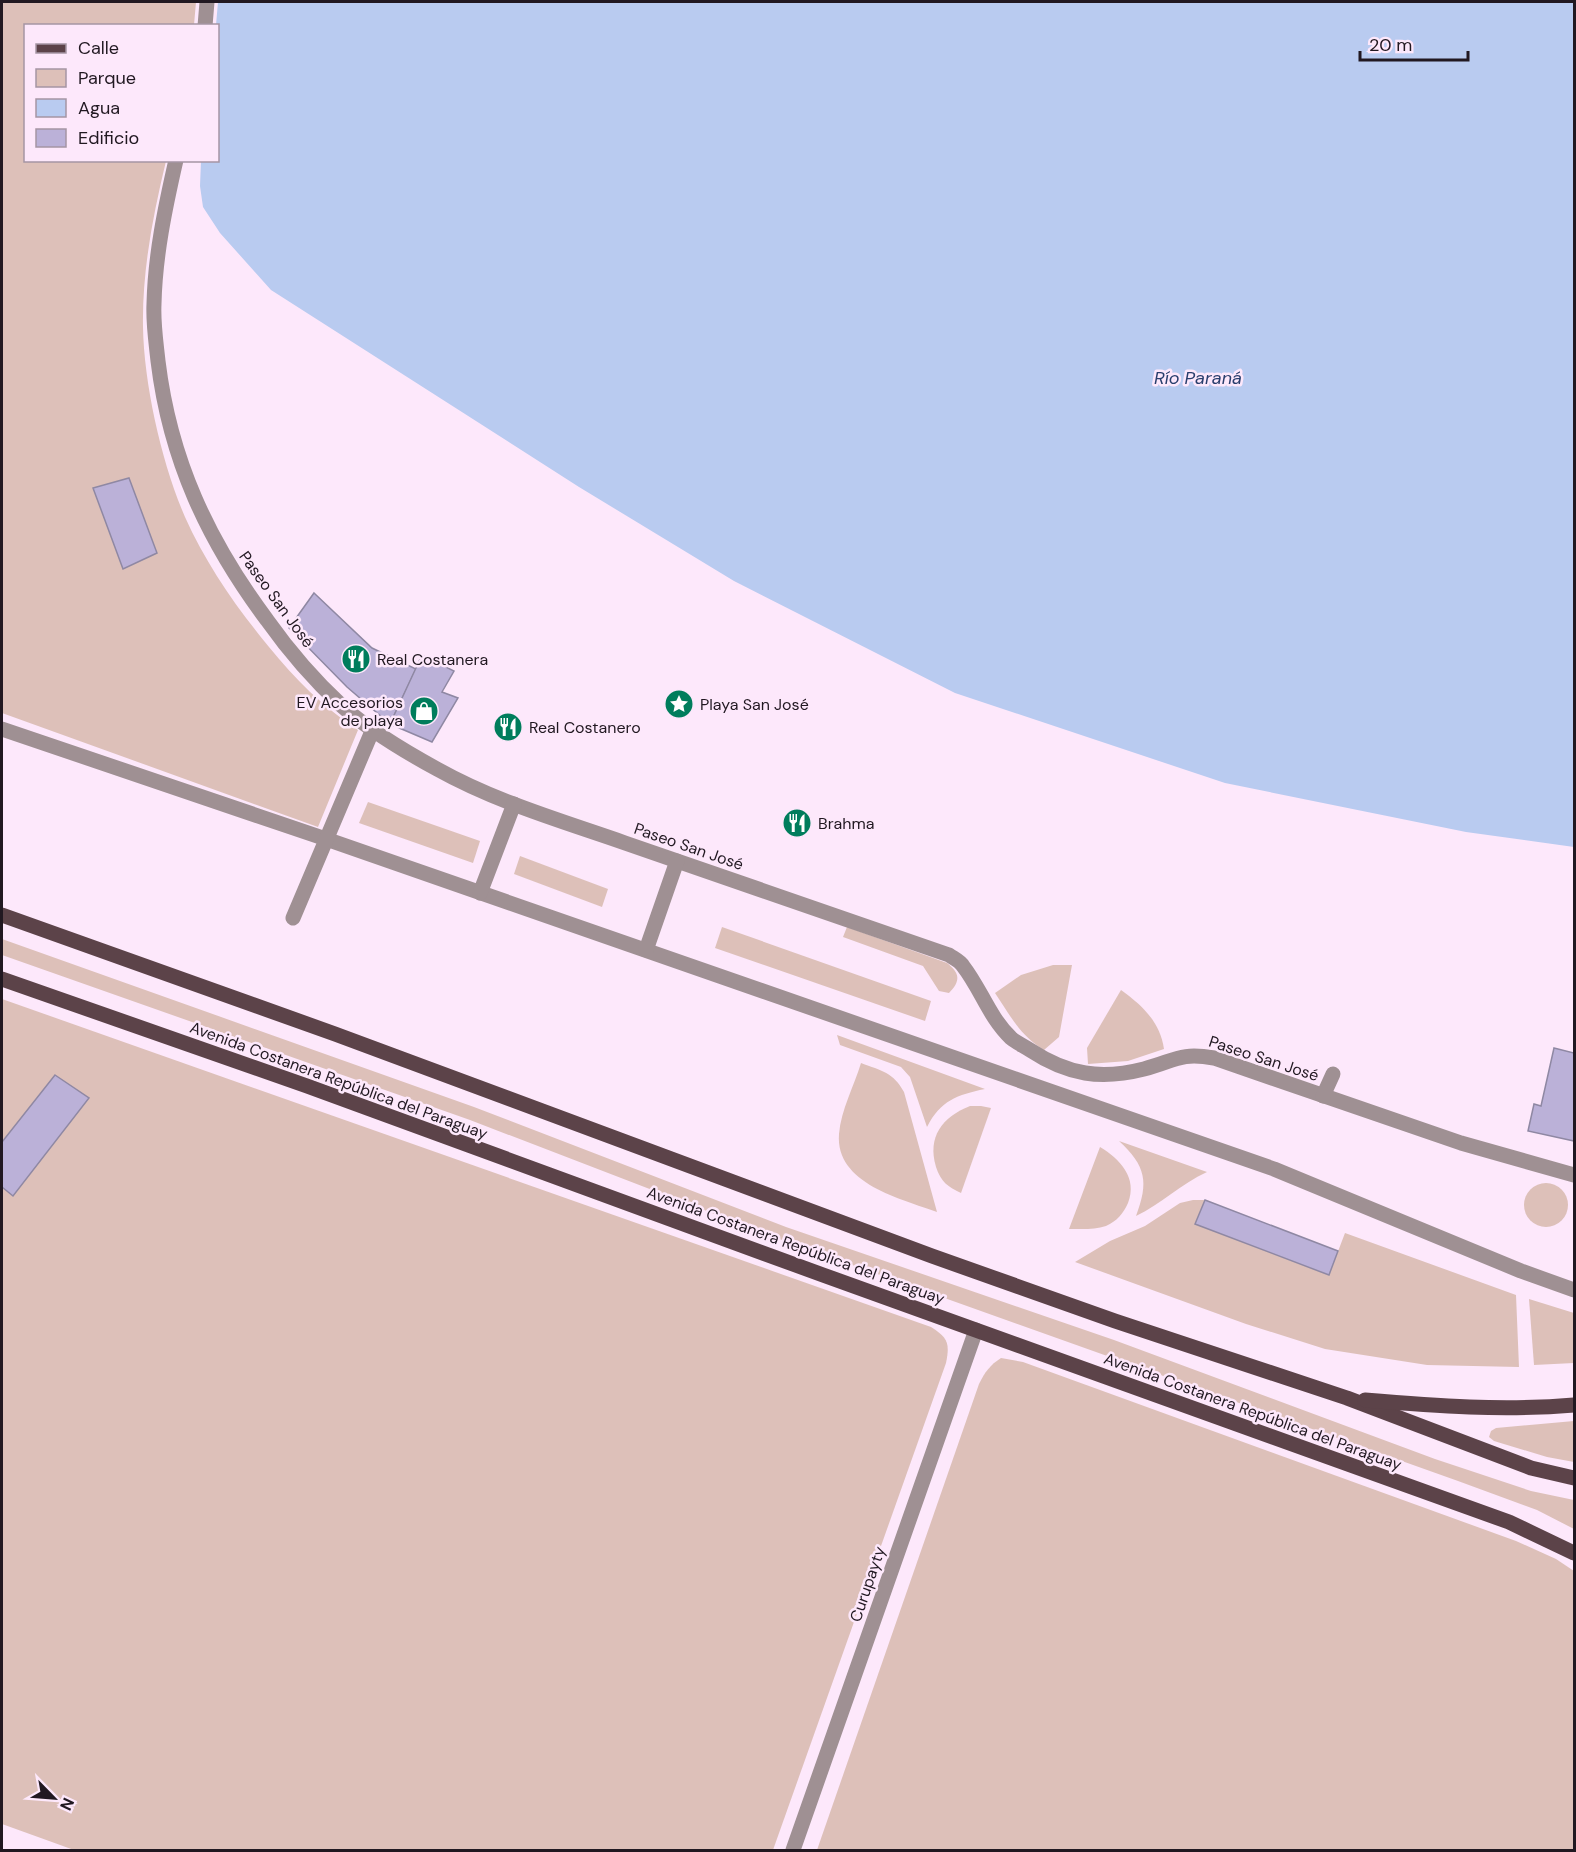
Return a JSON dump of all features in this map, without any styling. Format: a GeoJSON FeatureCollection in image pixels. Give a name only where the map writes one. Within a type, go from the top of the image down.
{"type":"FeatureCollection","features":[{"type":"Feature","properties":{"kind":"main road"},"geometry":{"type":"LineString","coordinates":[[2,915],[335,1034],[932,1256],[1115,1321],[1347,1398],[1531,1468],[1575,1478]]}},
{"type":"Feature","properties":{"kind":"main road","name":"Avenida Costanera República del Paraguay"},"geometry":{"type":"LineString","coordinates":[[2,979],[307,1086],[1509,1522],[1575,1553]]}},
{"type":"Feature","properties":{"kind":"main road"},"geometry":{"type":"LineString","coordinates":[[1347,1398],[1450,1407],[1575,1405]]}},
{"type":"Feature","properties":{"kind":"street"},"geometry":{"type":"LineString","coordinates":[[206,24],[207,2]]}},
{"type":"Feature","properties":{"kind":"street","name":"Paseo San José"},"geometry":{"type":"LineString","coordinates":[[176,162],[157,256],[154,306],[161,384],[182,469],[201,516],[251,598],[285,645],[344,707],[373,729],[439,771],[514,804],[949,955],[962,964],[991,1014],[1012,1038],[1041,1057],[1067,1069],[1089,1075],[1119,1075],[1180,1056],[1198,1055],[1214,1058],[1483,1149],[1575,1175]]}},
{"type":"Feature","properties":{"kind":"street"},"geometry":{"type":"LineString","coordinates":[[2,729],[480,892],[1274,1169],[1521,1271],[1575,1290]]}},
{"type":"Feature","properties":{"kind":"street"},"geometry":{"type":"LineString","coordinates":[[293,918],[373,729]]}},
{"type":"Feature","properties":{"kind":"street"},"geometry":{"type":"LineString","coordinates":[[480,892],[514,804]]}},
{"type":"Feature","properties":{"kind":"street"},"geometry":{"type":"LineString","coordinates":[[646,950],[677,861]]}},
{"type":"Feature","properties":{"kind":"street"},"geometry":{"type":"LineString","coordinates":[[1323,1096],[1333,1074]]}},
{"type":"Feature","properties":{"kind":"street"},"geometry":{"type":"LineString","coordinates":[[1483,1149],[1488,1134]]}},
{"type":"Feature","properties":{"kind":"street","name":"Curupayty"},"geometry":{"type":"LineString","coordinates":[[793,1851],[976,1330]]}},
{"type":"Feature","properties":{"kind":"green space"},"geometry":{"type":"Polygon","coordinates":[[[2,2],[196,2],[194,24],[24,24],[24,162],[166,162],[149,243],[144,285],[143,327],[151,399],[169,473],[185,517],[202,552],[233,601],[289,670],[310,692],[358,730],[318,827],[2,713],[2,2]]]}},
{"type":"Feature","properties":{"kind":"green space"},"geometry":{"type":"Polygon","coordinates":[[[368,802],[480,841],[473,863],[359,823],[368,802]]]}},
{"type":"Feature","properties":{"kind":"green space"},"geometry":{"type":"Polygon","coordinates":[[[520,856],[608,889],[602,907],[514,874],[520,856]]]}},
{"type":"Feature","properties":{"kind":"green space"},"geometry":{"type":"Polygon","coordinates":[[[722,927],[931,1001],[925,1021],[715,948],[722,927]]]}},
{"type":"Feature","properties":{"kind":"green space"},"geometry":{"type":"Polygon","coordinates":[[[847,927],[947,963],[957,974],[956,985],[949,993],[939,991],[923,966],[843,937],[847,927]]]}},
{"type":"Feature","properties":{"kind":"green space"},"geometry":{"type":"Polygon","coordinates":[[[2,939],[474,1107],[786,1227],[1114,1340],[1435,1459],[1531,1491],[1574,1500],[1574,1529],[1537,1510],[782,1240],[470,1120],[2,955],[2,939]]]}},
{"type":"Feature","properties":{"kind":"green space"},"geometry":{"type":"Polygon","coordinates":[[[1053,965],[1072,965],[1059,1037],[1044,1050],[1022,1032],[995,993],[1021,975],[1053,965]]]}},
{"type":"Feature","properties":{"kind":"green space"},"geometry":{"type":"Polygon","coordinates":[[[1121,990],[1149,1015],[1159,1031],[1164,1049],[1128,1061],[1088,1064],[1087,1048],[1121,990]]]}},
{"type":"Feature","properties":{"kind":"green space"},"geometry":{"type":"Polygon","coordinates":[[[2,999],[931,1327],[941,1334],[948,1350],[946,1363],[773,1850],[74,1850],[2,1824],[2,999]]]}},
{"type":"Feature","properties":{"kind":"green space"},"geometry":{"type":"Polygon","coordinates":[[[837,1035],[985,1089],[951,1100],[938,1111],[927,1127],[910,1077],[901,1067],[840,1045],[837,1035]]]}},
{"type":"Feature","properties":{"kind":"green space"},"geometry":{"type":"Polygon","coordinates":[[[861,1063],[891,1076],[904,1092],[937,1212],[873,1187],[848,1165],[841,1151],[840,1125],[861,1063]]]}},
{"type":"Feature","properties":{"kind":"green space"},"geometry":{"type":"Polygon","coordinates":[[[970,1106],[991,1108],[961,1193],[940,1177],[936,1167],[934,1146],[935,1137],[945,1122],[970,1106]]]}},
{"type":"Feature","properties":{"kind":"green space"},"geometry":{"type":"Polygon","coordinates":[[[1119,1141],[1207,1172],[1136,1216],[1143,1193],[1142,1175],[1135,1158],[1119,1141]]]}},
{"type":"Feature","properties":{"kind":"green space"},"geometry":{"type":"Polygon","coordinates":[[[1100,1147],[1120,1163],[1129,1177],[1131,1185],[1128,1203],[1119,1217],[1106,1226],[1093,1229],[1069,1229],[1100,1147]]]}},
{"type":"Feature","properties":{"kind":"green space"},"geometry":{"type":"Polygon","coordinates":[[[1546,1183],[1555,1184],[1562,1189],[1567,1196],[1567,1214],[1562,1221],[1555,1226],[1546,1227],[1537,1226],[1530,1221],[1525,1214],[1524,1205],[1525,1196],[1530,1189],[1537,1184],[1546,1183]]]}},
{"type":"Feature","properties":{"kind":"green space"},"geometry":{"type":"Polygon","coordinates":[[[1205,1200],[1196,1224],[1329,1275],[1345,1233],[1516,1295],[1519,1367],[1427,1365],[1325,1349],[1246,1324],[1075,1262],[1110,1241],[1145,1226],[1180,1203],[1205,1200]]]}},
{"type":"Feature","properties":{"kind":"green space"},"geometry":{"type":"Polygon","coordinates":[[[1529,1299],[1574,1313],[1574,1363],[1534,1365],[1529,1299]]]}},
{"type":"Feature","properties":{"kind":"green space"},"geometry":{"type":"Polygon","coordinates":[[[1001,1358],[1023,1362],[1516,1541],[1556,1559],[1574,1571],[1574,1850],[817,1850],[979,1384],[988,1369],[1001,1358]]]}},
{"type":"Feature","properties":{"kind":"green space"},"geometry":{"type":"Polygon","coordinates":[[[1574,1421],[1574,1462],[1547,1457],[1494,1441],[1489,1437],[1491,1431],[1496,1428],[1574,1421]]]}},
{"type":"Feature","properties":{"kind":"water","name":"Río Paraná"},"geometry":{"type":"Polygon","coordinates":[[[218,2],[1574,2],[1574,847],[1466,832],[1225,783],[955,693],[734,581],[579,487],[271,290],[220,233],[203,207],[200,186],[201,162],[219,162],[219,24],[216,24],[218,2]]]}},
{"type":"Feature","properties":{"kind":"building"},"geometry":{"type":"Polygon","coordinates":[[[129,478],[157,553],[123,569],[93,488],[129,478]]]}},
{"type":"Feature","properties":{"kind":"building","name":"Real Costanera"},"geometry":{"type":"Polygon","coordinates":[[[314,593],[372,648],[416,669],[390,724],[347,687],[289,628],[314,593]]]}},
{"type":"Feature","properties":{"kind":"building","name":"EV Accesorios de playa"},"geometry":{"type":"Polygon","coordinates":[[[422,655],[454,671],[442,692],[458,698],[432,742],[390,724],[422,655]]]}},
{"type":"Feature","properties":{"kind":"building"},"geometry":{"type":"Polygon","coordinates":[[[1554,1048],[1574,1053],[1574,1141],[1528,1131],[1534,1104],[1541,1106],[1554,1048]]]}},
{"type":"Feature","properties":{"kind":"building"},"geometry":{"type":"Polygon","coordinates":[[[55,1075],[89,1098],[13,1196],[2,1187],[2,1142],[55,1075]]]}},
{"type":"Feature","properties":{"kind":"building"},"geometry":{"type":"Polygon","coordinates":[[[1205,1200],[1338,1251],[1329,1275],[1195,1224],[1205,1200]]]}},
{"type":"Feature","properties":{"kind":"place","name":"Real Costanera"},"geometry":{"type":"Point","coordinates":[356,659]}},
{"type":"Feature","properties":{"kind":"place","name":"Playa San José"},"geometry":{"type":"Point","coordinates":[679,704]}},
{"type":"Feature","properties":{"kind":"place","name":"EV Accesorios de playa"},"geometry":{"type":"Point","coordinates":[424,711]}},
{"type":"Feature","properties":{"kind":"place","name":"Real Costanero"},"geometry":{"type":"Point","coordinates":[508,727]}},
{"type":"Feature","properties":{"kind":"place","name":"Brahma"},"geometry":{"type":"Point","coordinates":[797,823]}}]}
